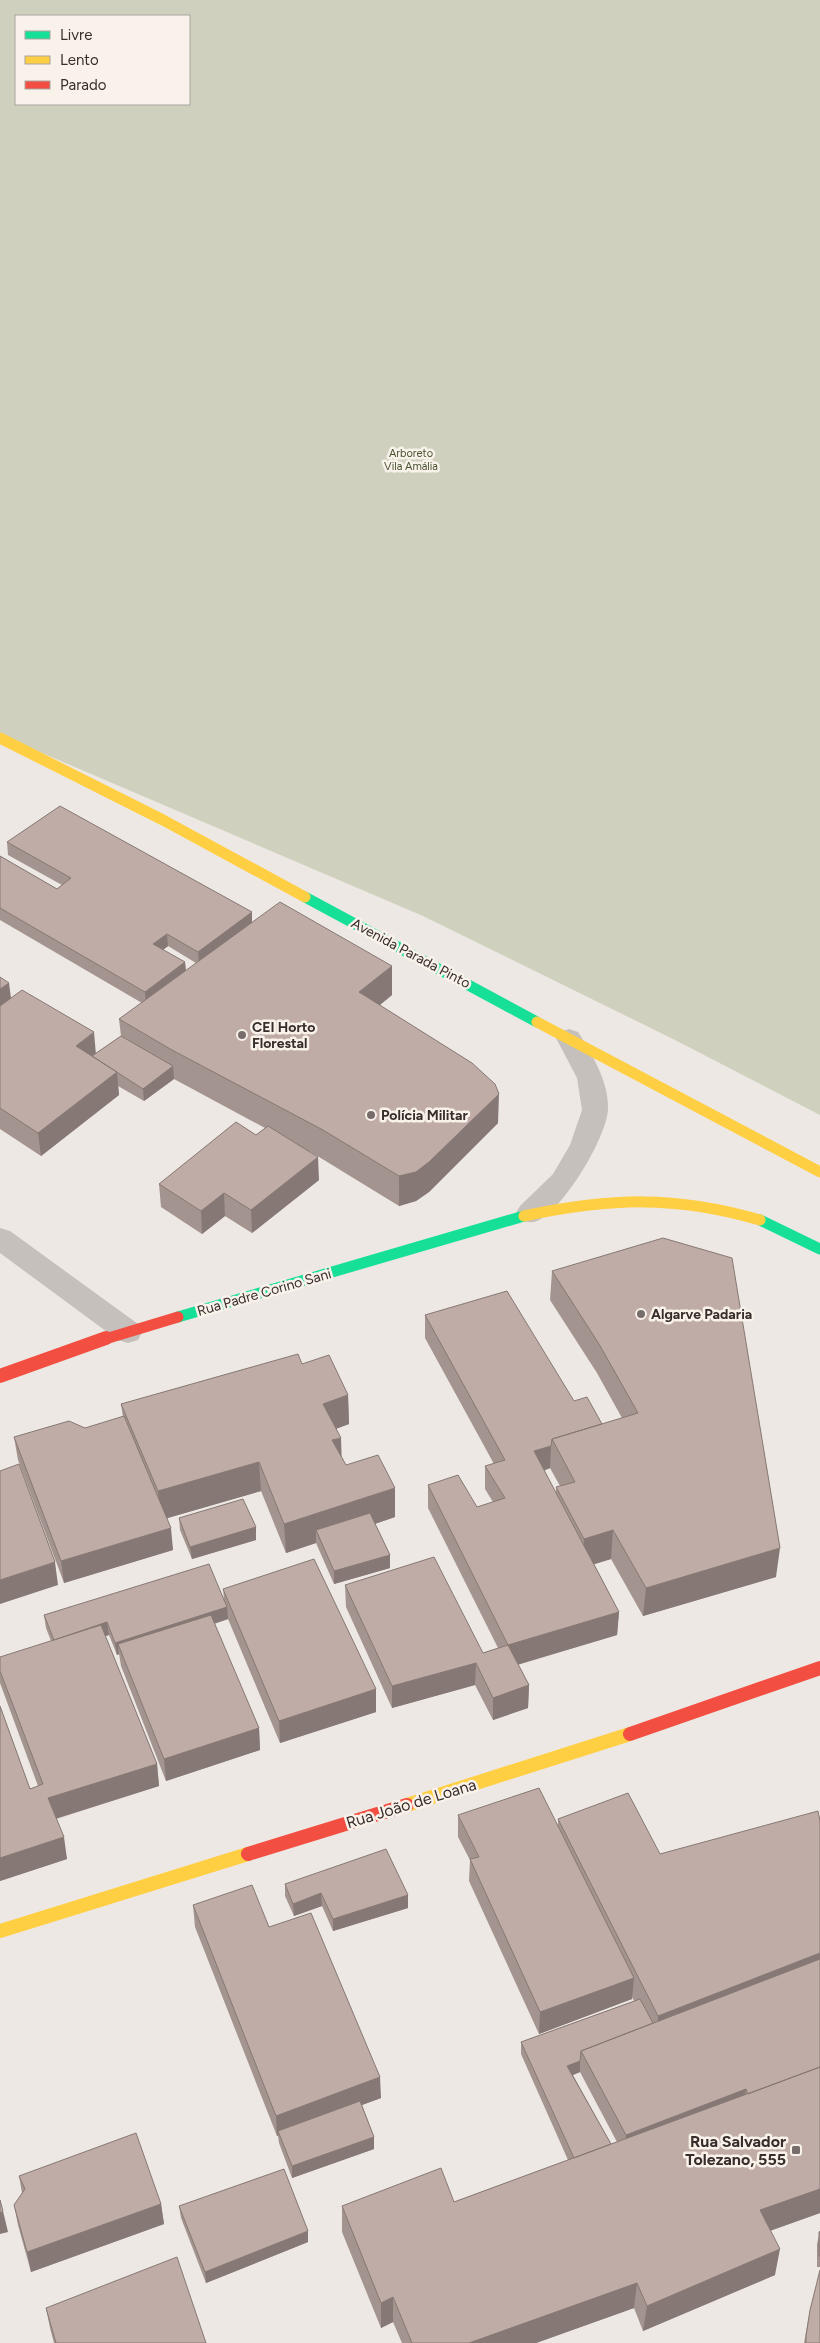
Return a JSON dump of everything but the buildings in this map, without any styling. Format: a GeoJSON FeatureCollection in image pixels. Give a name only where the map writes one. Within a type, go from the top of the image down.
{"type":"FeatureCollection","features":[{"type":"Feature","properties":{"kind":"street","name":"Avenida Parada Pinto"},"geometry":{"type":"LineString","coordinates":[[0,738],[163,820],[820,1172]]}},
{"type":"Feature","properties":{"kind":"street"},"geometry":{"type":"LineString","coordinates":[[530,1213],[567,1174],[584,1146],[595,1110],[590,1078],[569,1038]]}},
{"type":"Feature","properties":{"kind":"street","name":"Rua Padre Corino Sani"},"geometry":{"type":"LineString","coordinates":[[0,1376],[128,1332],[530,1213],[649,1199],[694,1203],[745,1214],[794,1233],[820,1249]]}},
{"type":"Feature","properties":{"kind":"street"},"geometry":{"type":"LineString","coordinates":[[0,1238],[128,1332]]}},
{"type":"Feature","properties":{"kind":"street","name":"Rua João de Loana"},"geometry":{"type":"LineString","coordinates":[[0,1931],[608,1742],[820,1668]]}},
{"type":"Feature","properties":{"kind":"green space","name":"Arboreto Vila Amália"},"geometry":{"type":"Polygon","coordinates":[[[0,0],[820,0],[820,1115],[677,1041],[423,916],[0,735],[0,0]]]}},
{"type":"Feature","properties":{"kind":"traffic: fast"},"geometry":{"type":"LineString","coordinates":[[305,897],[537,1022]]}},
{"type":"Feature","properties":{"kind":"traffic: fast"},"geometry":{"type":"LineString","coordinates":[[178,1317],[524,1216]]}},
{"type":"Feature","properties":{"kind":"traffic: fast"},"geometry":{"type":"LineString","coordinates":[[760,1220],[820,1249]]}},
{"type":"Feature","properties":{"kind":"traffic: slow"},"geometry":{"type":"LineString","coordinates":[[0,738],[163,820],[305,897]]}},
{"type":"Feature","properties":{"kind":"traffic: slow"},"geometry":{"type":"LineString","coordinates":[[537,1022],[820,1172]]}},
{"type":"Feature","properties":{"kind":"traffic: slow"},"geometry":{"type":"LineString","coordinates":[[524,1216],[584,1205],[642,1200],[700,1205],[760,1220]]}},
{"type":"Feature","properties":{"kind":"traffic: slow"},"geometry":{"type":"LineString","coordinates":[[407,1805],[630,1734]]}},
{"type":"Feature","properties":{"kind":"traffic: slow"},"geometry":{"type":"LineString","coordinates":[[0,1931],[248,1854]]}},
{"type":"Feature","properties":{"kind":"traffic: jam"},"geometry":{"type":"LineString","coordinates":[[0,1376],[97,1341],[178,1317]]}},
{"type":"Feature","properties":{"kind":"traffic: jam"},"geometry":{"type":"LineString","coordinates":[[630,1734],[820,1668]]}},
{"type":"Feature","properties":{"kind":"traffic: jam"},"geometry":{"type":"LineString","coordinates":[[248,1854],[407,1805]]}},
{"type":"Feature","properties":{"kind":"place","name":"CEI Horto Florestal"},"geometry":{"type":"Point","coordinates":[242,1035]}},
{"type":"Feature","properties":{"kind":"place","name":"Polícia Militar"},"geometry":{"type":"Point","coordinates":[371,1115]}},
{"type":"Feature","properties":{"kind":"place","name":"Algarve Padaria"},"geometry":{"type":"Point","coordinates":[641,1314]}},
{"type":"Feature","properties":{"kind":"place","name":"Rua Salvador Tolezano, 555"},"geometry":{"type":"Point","coordinates":[796,2150]}}]}
